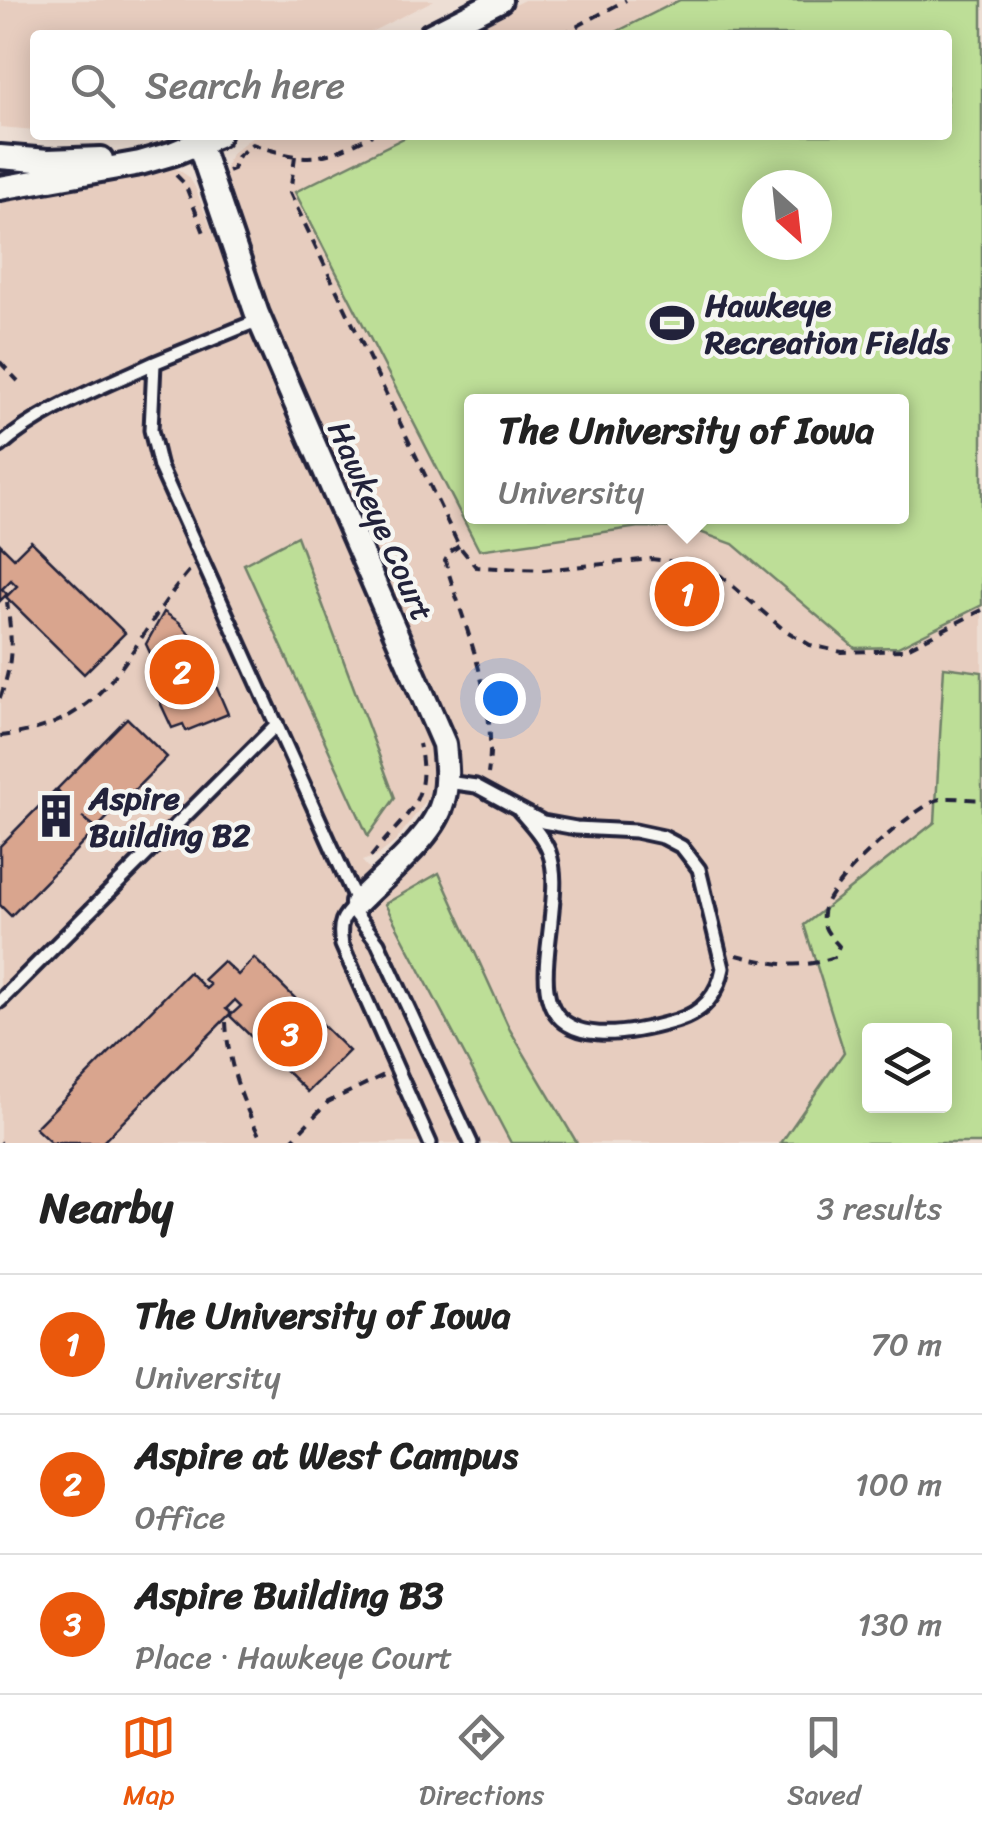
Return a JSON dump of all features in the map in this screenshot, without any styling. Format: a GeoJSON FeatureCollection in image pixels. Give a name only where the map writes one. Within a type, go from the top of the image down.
{"type":"FeatureCollection","features":[{"type":"Feature","properties":{"kind":"street"},"geometry":{"type":"LineString","coordinates":[[441,30],[500,0]]}},
{"type":"Feature","properties":{"kind":"street"},"geometry":{"type":"LineString","coordinates":[[0,157],[94,160],[198,140]]}},
{"type":"Feature","properties":{"kind":"street"},"geometry":{"type":"LineString","coordinates":[[0,188],[140,163],[174,154],[204,140]]}},
{"type":"Feature","properties":{"kind":"street","name":"Hawkeye Court"},"geometry":{"type":"LineString","coordinates":[[207,140],[196,181],[444,744],[447,782]]}},
{"type":"Feature","properties":{"kind":"street"},"geometry":{"type":"LineString","coordinates":[[360,899],[425,832],[441,810],[447,782]]}},
{"type":"Feature","properties":{"kind":"lane"},"geometry":{"type":"LineString","coordinates":[[0,446],[23,426],[50,412],[259,320]]}},
{"type":"Feature","properties":{"kind":"lane"},"geometry":{"type":"LineString","coordinates":[[154,364],[152,430],[157,457],[471,1143]]}},
{"type":"Feature","properties":{"kind":"lane"},"geometry":{"type":"LineString","coordinates":[[0,1001],[277,724]]}},
{"type":"Feature","properties":{"kind":"lane"},"geometry":{"type":"LineString","coordinates":[[447,782],[485,790],[558,826],[635,831],[682,846],[699,869],[724,968],[720,982],[698,1012],[679,1020],[602,1034],[574,1028],[563,1021],[547,991],[554,886],[550,855],[518,809]]}},
{"type":"Feature","properties":{"kind":"lane"},"geometry":{"type":"LineString","coordinates":[[360,899],[343,914],[338,928],[342,944],[430,1143]]}},
{"type":"Feature","properties":{"kind":"path"},"geometry":{"type":"LineString","coordinates":[[570,30],[626,0]]}},
{"type":"Feature","properties":{"kind":"path"},"geometry":{"type":"LineString","coordinates":[[206,238],[196,181],[233,169],[237,157],[252,144],[295,156],[325,158],[362,140]]}},
{"type":"Feature","properties":{"kind":"path"},"geometry":{"type":"LineString","coordinates":[[295,156],[290,192],[459,546],[476,567],[544,570],[652,559],[700,566],[721,576],[783,629],[810,646],[842,652],[904,650],[982,610]]}},
{"type":"Feature","properties":{"kind":"path"},"geometry":{"type":"LineString","coordinates":[[0,362],[18,382]]}},
{"type":"Feature","properties":{"kind":"path"},"geometry":{"type":"LineString","coordinates":[[459,546],[446,561],[482,684],[491,753],[485,790]]}},
{"type":"Feature","properties":{"kind":"path"},"geometry":{"type":"LineString","coordinates":[[0,736],[35,730],[69,718],[102,693],[189,571]]}},
{"type":"Feature","properties":{"kind":"path"},"geometry":{"type":"LineString","coordinates":[[0,698],[9,675],[14,643],[8,602]]}},
{"type":"Feature","properties":{"kind":"path"},"geometry":{"type":"LineString","coordinates":[[360,899],[371,856],[410,815],[419,797],[422,772],[416,736]]}},
{"type":"Feature","properties":{"kind":"path"},"geometry":{"type":"LineString","coordinates":[[720,951],[775,964],[812,966],[834,957],[839,946],[824,929],[822,912],[828,897],[854,867],[938,799],[965,802],[982,798]]}},
{"type":"Feature","properties":{"kind":"path"},"geometry":{"type":"LineString","coordinates":[[226,1022],[227,1053],[240,1096],[263,1143]]}},
{"type":"Feature","properties":{"kind":"path"},"geometry":{"type":"LineString","coordinates":[[289,1143],[328,1102],[396,1068]]}},
{"type":"Feature","properties":{"kind":"shaded area"},"geometry":{"type":"Polygon","coordinates":[[[0,0],[434,0],[375,30],[30,30],[30,130],[0,127],[0,0]]]}},
{"type":"Feature","properties":{"kind":"shaded area"},"geometry":{"type":"Polygon","coordinates":[[[524,0],[982,0],[982,1143],[0,1143],[0,195],[155,165],[173,166],[189,177],[265,367],[429,735],[434,771],[428,798],[395,842],[377,856],[362,861],[385,887],[433,840],[453,809],[461,764],[455,735],[265,304],[224,189],[231,154],[248,140],[952,140],[952,30],[465,30],[524,0]]]}},
{"type":"Feature","properties":{"kind":"green space","name":"Hawkeye Recreation Fields"},"geometry":{"type":"Polygon","coordinates":[[[680,0],[982,0],[982,605],[898,647],[855,648],[733,544],[689,528],[639,527],[479,550],[466,524],[909,524],[909,394],[464,394],[464,521],[295,192],[400,140],[952,140],[952,30],[620,30],[680,0]]]}},
{"type":"Feature","properties":{"kind":"green space"},"geometry":{"type":"Polygon","coordinates":[[[297,536],[395,798],[368,836],[244,564],[297,536]]]}},
{"type":"Feature","properties":{"kind":"green space"},"geometry":{"type":"Polygon","coordinates":[[[944,667],[982,672],[982,1143],[781,1143],[844,1052],[804,925],[935,822],[944,667]]]}},
{"type":"Feature","properties":{"kind":"green space"},"geometry":{"type":"Polygon","coordinates":[[[439,873],[510,1030],[577,1143],[511,1143],[385,904],[439,873]]]}},
{"type":"Feature","properties":{"kind":"building"},"geometry":{"type":"Polygon","coordinates":[[[31,541],[125,633],[84,674],[6,597],[17,586],[11,580],[2,589],[7,594],[0,601],[0,544],[14,558],[31,541]]]}},
{"type":"Feature","properties":{"kind":"building"},"geometry":{"type":"Polygon","coordinates":[[[164,612],[197,642],[228,714],[186,731],[183,724],[172,728],[147,674],[158,670],[146,644],[164,612]]]}},
{"type":"Feature","properties":{"kind":"building","name":"Aspire Building B2"},"geometry":{"type":"Polygon","coordinates":[[[127,718],[167,757],[97,828],[82,817],[96,830],[11,916],[0,905],[0,846],[55,790],[68,803],[57,789],[127,718]]]}},
{"type":"Feature","properties":{"kind":"building"},"geometry":{"type":"Polygon","coordinates":[[[254,958],[349,1051],[308,1092],[230,1016],[241,1006],[235,1000],[226,1009],[231,1013],[102,1143],[51,1143],[35,1128],[189,972],[206,989],[210,985],[204,979],[223,961],[238,975],[254,958]]]}},
{"type":"Feature","properties":{"kind":"place","name":"Hawkeye Recreation Fields"},"geometry":{"type":"Point","coordinates":[672,323]}},
{"type":"Feature","properties":{"kind":"place","name":"The University of Iowa"},"geometry":{"type":"Point","coordinates":[687,594]}},
{"type":"Feature","properties":{"kind":"place","name":"Aspire at West Campus"},"geometry":{"type":"Point","coordinates":[182,672]}},
{"type":"Feature","properties":{"kind":"place","name":"Aspire Building B2"},"geometry":{"type":"Point","coordinates":[56,816]}},
{"type":"Feature","properties":{"kind":"place","name":"Aspire Building B3"},"geometry":{"type":"Point","coordinates":[290,1034]}}]}
